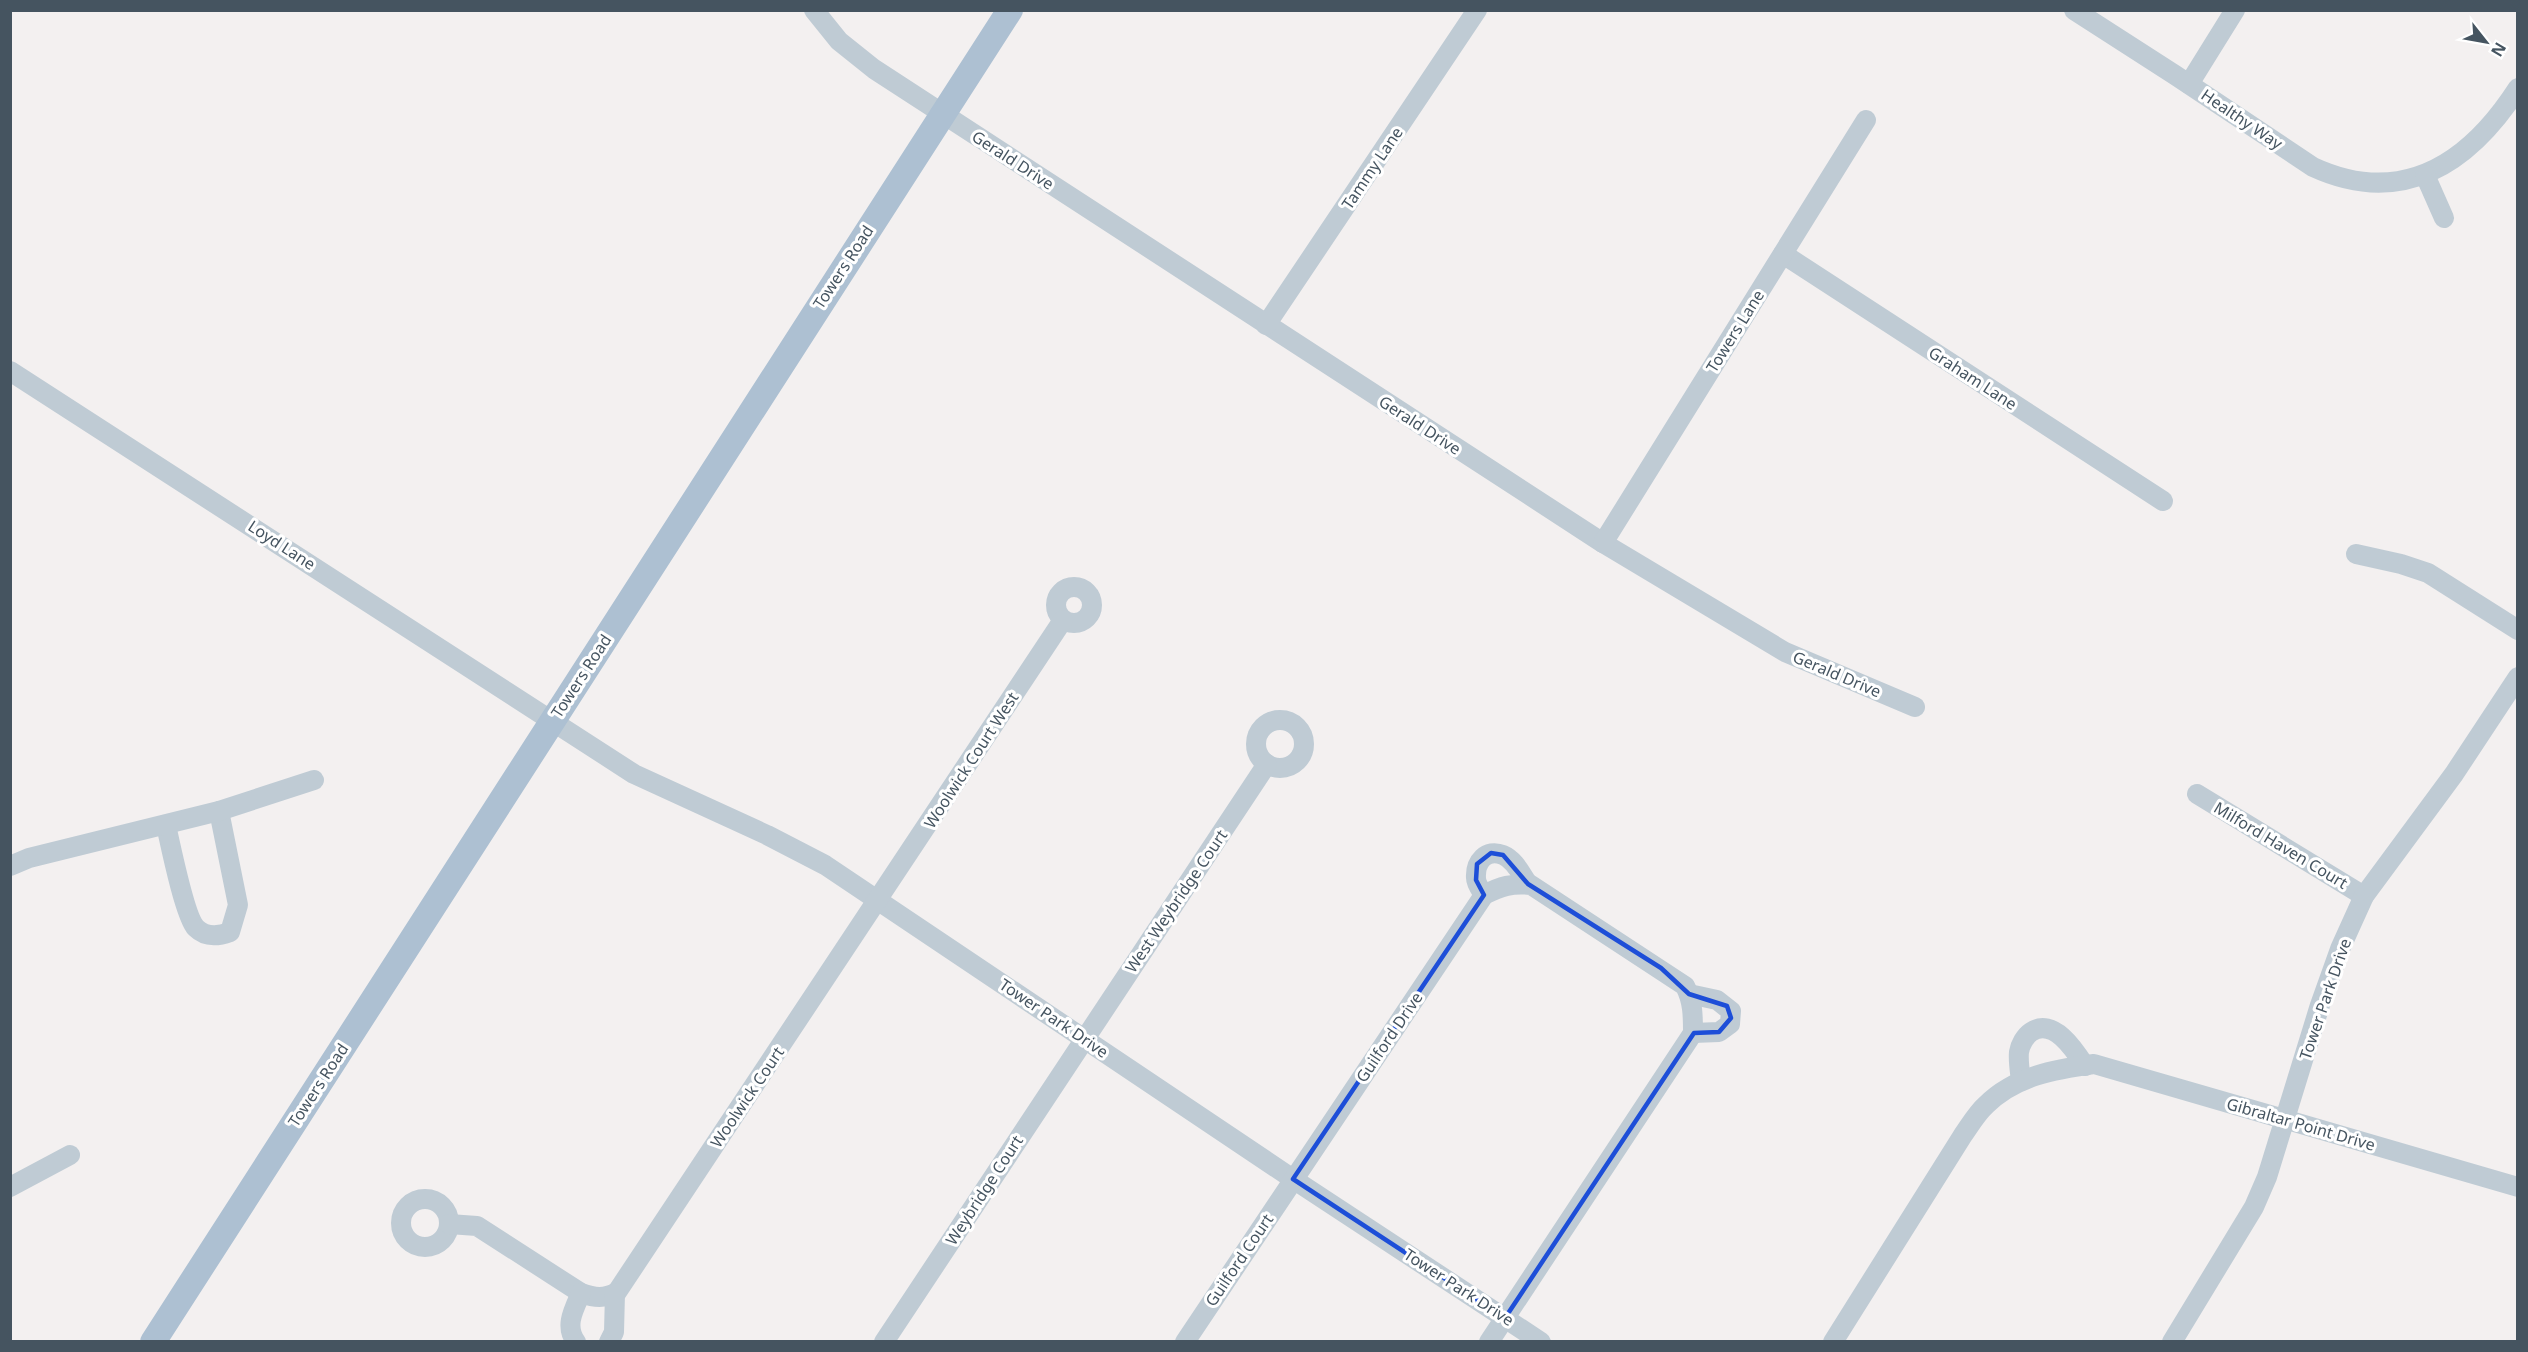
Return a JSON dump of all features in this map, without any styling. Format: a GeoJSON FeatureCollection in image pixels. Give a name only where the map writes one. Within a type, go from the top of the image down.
{"type":"FeatureCollection","features":[{"type":"Feature","properties":{"kind":"main road","name":"Towers Road"},"geometry":{"type":"LineString","coordinates":[[153,1341],[1010,10]]}},
{"type":"Feature","properties":{"kind":"street","name":"Gerald Drive"},"geometry":{"type":"LineString","coordinates":[[814,10],[839,41],[856,55],[1266,325],[1603,543],[1785,652],[1915,707]]}},
{"type":"Feature","properties":{"kind":"street","name":"Tammy Lane"},"geometry":{"type":"LineString","coordinates":[[1266,325],[1477,10]]}},
{"type":"Feature","properties":{"kind":"street","name":"Healthy Way"},"geometry":{"type":"LineString","coordinates":[[2074,10],[2313,167],[2336,177],[2363,182],[2425,175],[2468,150],[2487,130],[2517,88]]}},
{"type":"Feature","properties":{"kind":"street"},"geometry":{"type":"LineString","coordinates":[[2189,84],[2235,10]]}},
{"type":"Feature","properties":{"kind":"street","name":"Towers Lane"},"geometry":{"type":"LineString","coordinates":[[1603,543],[1866,120]]}},
{"type":"Feature","properties":{"kind":"street"},"geometry":{"type":"LineString","coordinates":[[2425,175],[2444,218]]}},
{"type":"Feature","properties":{"kind":"street","name":"Graham Lane"},"geometry":{"type":"LineString","coordinates":[[1783,254],[2163,501]]}},
{"type":"Feature","properties":{"kind":"street","name":"Loyd Lane"},"geometry":{"type":"LineString","coordinates":[[10,371],[551,722]]}},
{"type":"Feature","properties":{"kind":"street"},"geometry":{"type":"LineString","coordinates":[[2356,554],[2401,564],[2428,573],[2517,630]]}},
{"type":"Feature","properties":{"kind":"street","name":"Woolwick Court West"},"geometry":{"type":"LineString","coordinates":[[878,901],[1063,620]]}},
{"type":"Feature","properties":{"kind":"street","name":"Tower Park Drive"},"geometry":{"type":"LineString","coordinates":[[2172,1341],[2254,1207],[2286,1119],[2320,1005],[2340,949],[2364,897],[2454,774],[2517,677]]}},
{"type":"Feature","properties":{"kind":"street","name":"Tower Park Drive"},"geometry":{"type":"LineString","coordinates":[[551,722],[634,774],[767,834],[825,865],[1293,1179],[1541,1341]]}},
{"type":"Feature","properties":{"kind":"street","name":"West Weybridge Court"},"geometry":{"type":"LineString","coordinates":[[1085,1038],[1267,764]]}},
{"type":"Feature","properties":{"kind":"street"},"geometry":{"type":"LineString","coordinates":[[10,866],[29,858],[219,811],[314,780]]}},
{"type":"Feature","properties":{"kind":"street","name":"Milford Haven Court"},"geometry":{"type":"LineString","coordinates":[[2197,794],[2364,897]]}},
{"type":"Feature","properties":{"kind":"street"},"geometry":{"type":"LineString","coordinates":[[166,825],[181,888],[194,927],[204,933],[217,936],[230,932],[238,905],[219,811]]}},
{"type":"Feature","properties":{"kind":"street"},"geometry":{"type":"LineString","coordinates":[[1489,1341],[1693,1033],[1693,1013],[1685,986],[1661,968],[1528,884],[1515,864],[1503,855],[1491,853],[1477,864],[1476,880],[1484,895],[1499,886],[1515,883],[1528,884]]}},
{"type":"Feature","properties":{"kind":"street","name":"Guilford Drive"},"geometry":{"type":"LineString","coordinates":[[1293,1179],[1484,895]]}},
{"type":"Feature","properties":{"kind":"street","name":"Woolwick Court"},"geometry":{"type":"LineString","coordinates":[[615,1293],[878,901]]}},
{"type":"Feature","properties":{"kind":"street"},"geometry":{"type":"LineString","coordinates":[[1689,994],[1717,1000],[1731,1011],[1730,1024],[1719,1032],[1693,1033]]}},
{"type":"Feature","properties":{"kind":"street"},"geometry":{"type":"LineString","coordinates":[[2021,1081],[2019,1053],[2022,1043],[2027,1034],[2043,1028],[2054,1031],[2067,1041],[2085,1066]]}},
{"type":"Feature","properties":{"kind":"street","name":"Weybridge Court"},"geometry":{"type":"LineString","coordinates":[[884,1341],[1085,1038]]}},
{"type":"Feature","properties":{"kind":"street","name":"Gibraltar Point Drive"},"geometry":{"type":"LineString","coordinates":[[1833,1341],[1963,1135],[1985,1105],[2021,1081],[2058,1069],[2094,1064],[2517,1187]]}},
{"type":"Feature","properties":{"kind":"street"},"geometry":{"type":"LineString","coordinates":[[10,1188],[70,1155]]}},
{"type":"Feature","properties":{"kind":"street","name":"Guilford Court"},"geometry":{"type":"LineString","coordinates":[[1185,1341],[1293,1179]]}},
{"type":"Feature","properties":{"kind":"street"},"geometry":{"type":"LineString","coordinates":[[449,1224],[477,1226],[581,1293],[595,1298],[615,1293],[614,1332],[609,1341]]}},
{"type":"Feature","properties":{"kind":"street"},"geometry":{"type":"LineString","coordinates":[[576,1341],[571,1335],[571,1317],[581,1293]]}},
{"type":"Feature","properties":{"kind":"highlighted area"},"geometry":{"type":"Polygon","coordinates":[[[1491,853],[1503,855],[1528,884],[1661,968],[1689,994],[1727,1006],[1731,1018],[1719,1032],[1694,1033],[1505,1318],[1293,1179],[1484,895],[1476,880],[1477,864],[1491,853]]]}}]}
